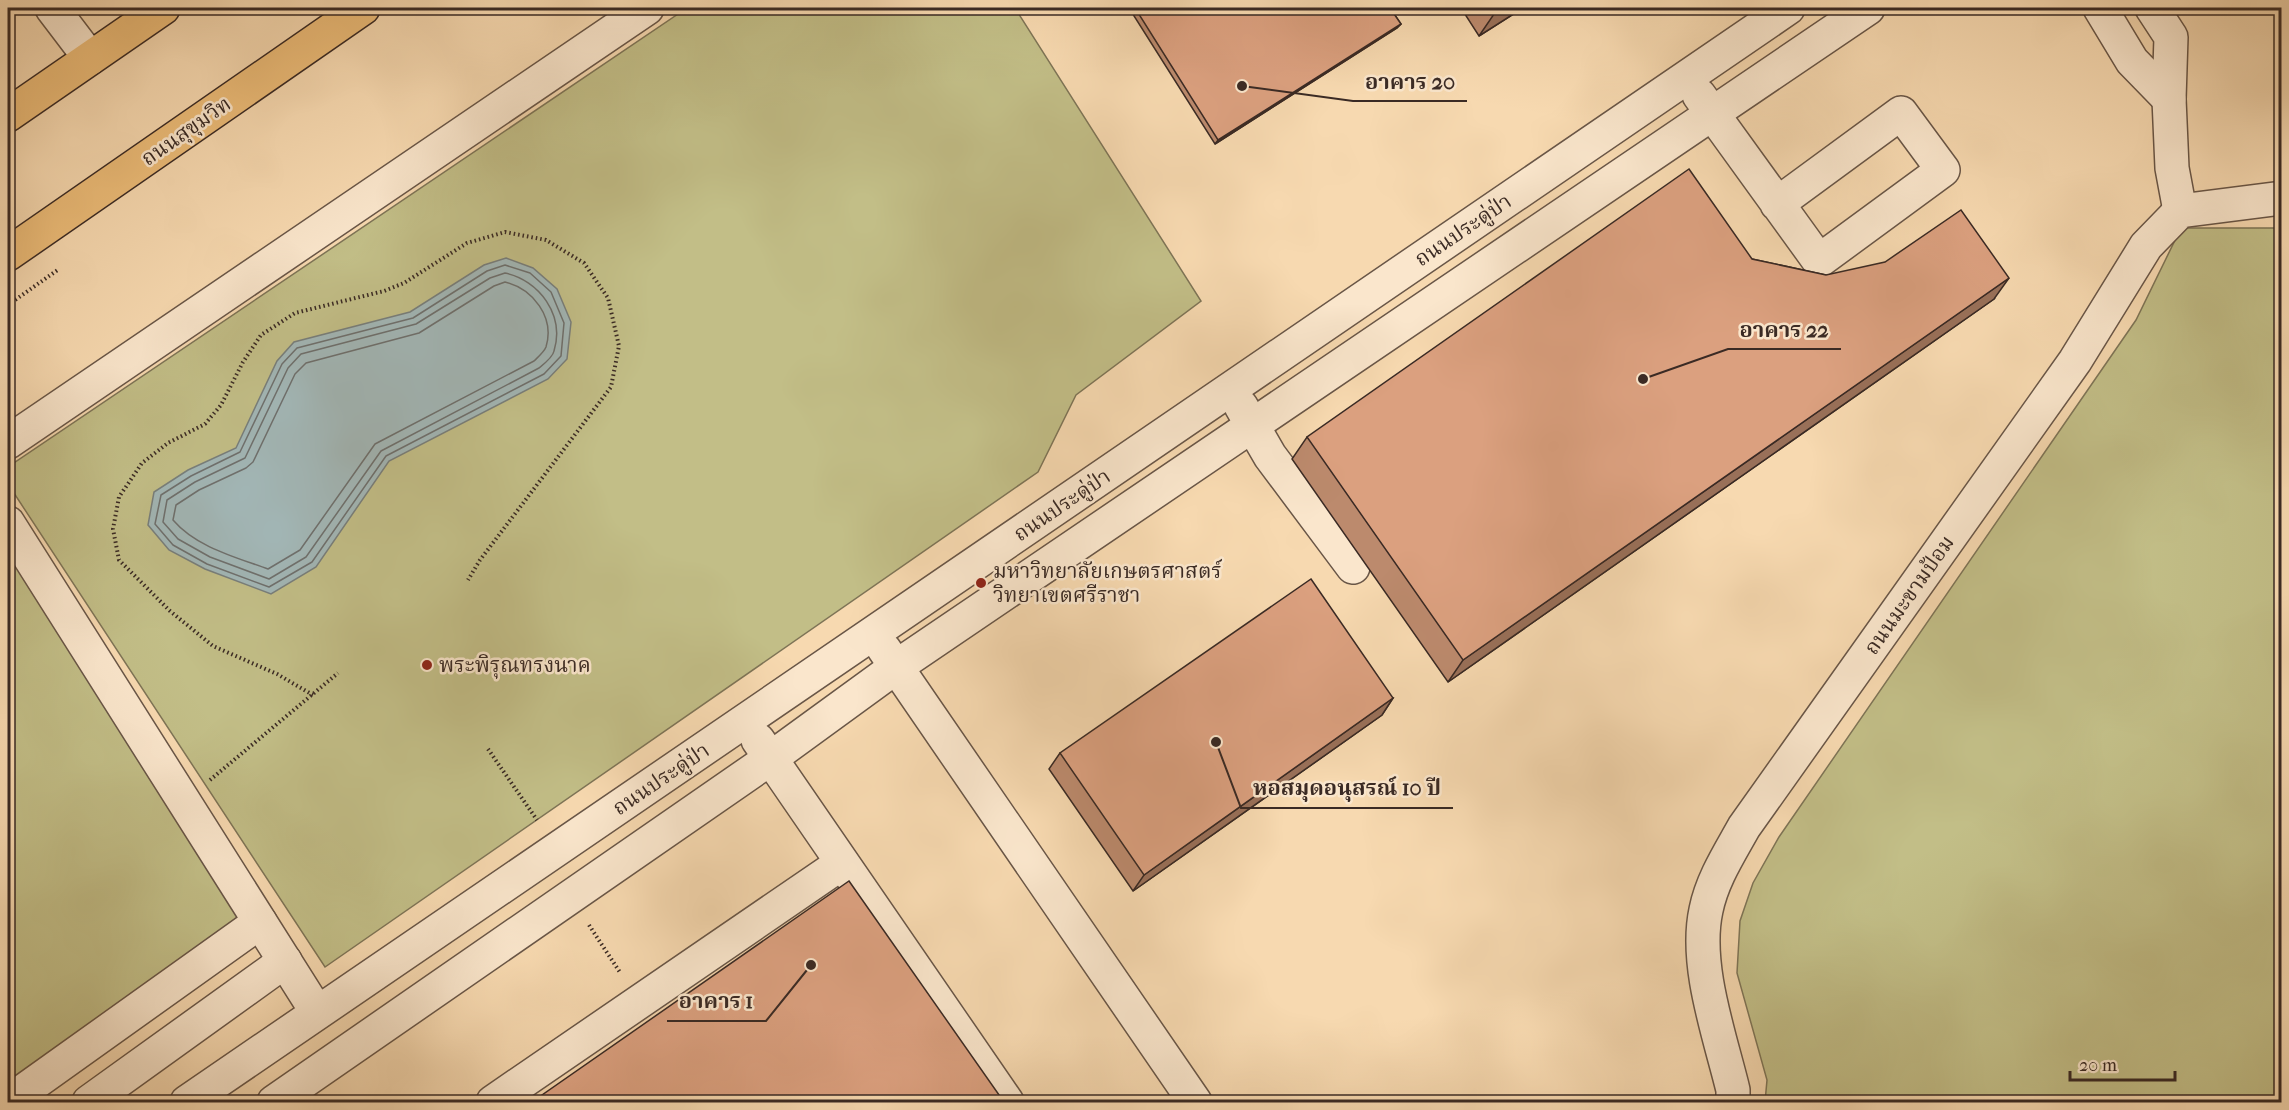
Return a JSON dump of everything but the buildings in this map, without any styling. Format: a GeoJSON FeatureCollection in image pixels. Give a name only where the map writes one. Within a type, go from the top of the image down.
{"type":"FeatureCollection","features":[{"type":"Feature","properties":{"kind":"highway"},"geometry":{"type":"LineString","coordinates":[[8,115],[163,8]]}},
{"type":"Feature","properties":{"kind":"highway","name":"ถนนสุขุมวิท"},"geometry":{"type":"LineString","coordinates":[[8,254],[363,8]]}},
{"type":"Feature","properties":{"kind":"street"},"geometry":{"type":"LineString","coordinates":[[52,8],[90,58]]}},
{"type":"Feature","properties":{"kind":"street"},"geometry":{"type":"LineString","coordinates":[[8,442],[647,8]]}},
{"type":"Feature","properties":{"kind":"street","name":"ถนนประดู่ป่า"},"geometry":{"type":"LineString","coordinates":[[187,1102],[1788,8]]}},
{"type":"Feature","properties":{"kind":"street","name":"ถนนประดู่ป่า"},"geometry":{"type":"LineString","coordinates":[[273,1102],[771,758],[896,668],[1252,424],[1869,8]]}},
{"type":"Feature","properties":{"kind":"street"},"geometry":{"type":"LineString","coordinates":[[2100,8],[2132,61],[2169,99]]}},
{"type":"Feature","properties":{"kind":"street"},"geometry":{"type":"LineString","coordinates":[[2152,8],[2171,37],[2169,99],[2172,168],[2180,211],[2282,198]]}},
{"type":"Feature","properties":{"kind":"street"},"geometry":{"type":"LineString","coordinates":[[1687,76],[1711,114],[1777,204],[1819,261],[1943,170],[1901,113],[1777,204]]}},
{"type":"Feature","properties":{"kind":"street","name":"ถนนมะขามป้อม"},"geometry":{"type":"LineString","coordinates":[[1732,1102],[1733,1090],[1703,963],[1706,911],[1718,873],[1744,827],[2075,362],[2146,246],[2180,211]]}},
{"type":"Feature","properties":{"kind":"street"},"geometry":{"type":"LineString","coordinates":[[1231,389],[1270,456],[1353,567]]}},
{"type":"Feature","properties":{"kind":"street"},"geometry":{"type":"LineString","coordinates":[[8,523],[317,1012]]}},
{"type":"Feature","properties":{"kind":"street"},"geometry":{"type":"LineString","coordinates":[[873,634],[1195,1102]]}},
{"type":"Feature","properties":{"kind":"street"},"geometry":{"type":"LineString","coordinates":[[746,722],[1007,1102]]}},
{"type":"Feature","properties":{"kind":"street"},"geometry":{"type":"LineString","coordinates":[[493,1102],[842,863]]}},
{"type":"Feature","properties":{"kind":"street"},"geometry":{"type":"LineString","coordinates":[[8,1102],[260,922]]}},
{"type":"Feature","properties":{"kind":"street"},"geometry":{"type":"LineString","coordinates":[[89,1102],[285,961]]}},
{"type":"Feature","properties":{"kind":"path"},"geometry":{"type":"LineString","coordinates":[[312,694],[277,674],[213,646],[170,611],[119,560],[113,530],[119,497],[142,463],[168,444],[206,424],[221,405],[243,362],[261,335],[295,313],[384,291],[404,283],[467,243],[504,232],[546,240],[584,263],[608,298],[619,346],[611,387],[480,560],[468,580]]}},
{"type":"Feature","properties":{"kind":"path"},"geometry":{"type":"LineString","coordinates":[[8,305],[59,269]]}},
{"type":"Feature","properties":{"kind":"path"},"geometry":{"type":"LineString","coordinates":[[184,801],[339,673]]}},
{"type":"Feature","properties":{"kind":"shaded area"},"geometry":{"type":"Polygon","coordinates":[[[687,8],[1015,8],[1201,301],[1076,395],[1038,472],[325,967],[8,484],[8,467],[687,8]]]}},
{"type":"Feature","properties":{"kind":"shaded area"},"geometry":{"type":"Polygon","coordinates":[[[2181,228],[2281,228],[2281,1102],[1765,1102],[1767,1080],[1737,973],[1740,921],[1753,883],[1779,837],[2136,320],[2181,228]]]}},
{"type":"Feature","properties":{"kind":"shaded area"},"geometry":{"type":"Polygon","coordinates":[[[8,546],[243,914],[8,1083],[8,546]]]}},
{"type":"Feature","properties":{"kind":"water"},"geometry":{"type":"Polygon","coordinates":[[[506,258],[533,268],[557,289],[571,322],[567,359],[548,379],[389,461],[316,567],[271,594],[205,569],[169,550],[148,525],[154,492],[188,470],[236,448],[277,361],[294,342],[410,312],[484,265],[506,258]]]}},
{"type":"Feature","properties":{"kind":"place","name":"อาคาร 20"},"geometry":{"type":"Point","coordinates":[1242,86]}},
{"type":"Feature","properties":{"kind":"place","name":"อาคาร 22"},"geometry":{"type":"Point","coordinates":[1643,379]}},
{"type":"Feature","properties":{"kind":"place","name":"มหาวิทยาลัยเกษตรศาสตร์ วิทยาเขตศรีราชา"},"geometry":{"type":"Point","coordinates":[981,583]}},
{"type":"Feature","properties":{"kind":"place","name":"พระพิรุณทรงนาค"},"geometry":{"type":"Point","coordinates":[427,665]}},
{"type":"Feature","properties":{"kind":"place","name":"หอสมุดอนุสรณ์ 10 ปี"},"geometry":{"type":"Point","coordinates":[1216,742]}},
{"type":"Feature","properties":{"kind":"place","name":"อาคาร 1"},"geometry":{"type":"Point","coordinates":[811,965]}}]}
